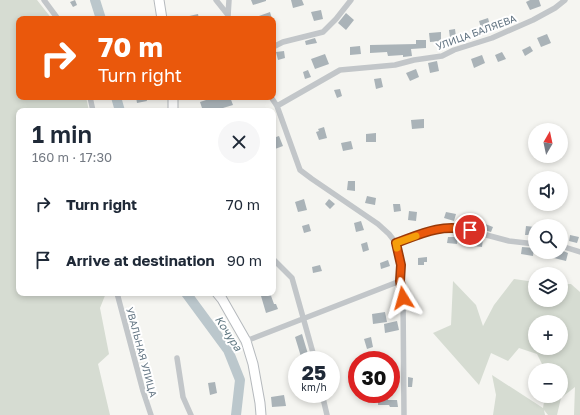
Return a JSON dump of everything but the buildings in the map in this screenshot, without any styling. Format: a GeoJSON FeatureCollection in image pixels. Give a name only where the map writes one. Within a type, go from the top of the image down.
{"type":"FeatureCollection","features":[{"type":"Feature","properties":{"kind":"main road"},"geometry":{"type":"LineString","coordinates":[[159,0],[162,16]]}},
{"type":"Feature","properties":{"kind":"main road"},"geometry":{"type":"LineString","coordinates":[[220,296],[246,342],[253,364],[261,415]]}},
{"type":"Feature","properties":{"kind":"street"},"geometry":{"type":"LineString","coordinates":[[44,0],[56,16]]}},
{"type":"Feature","properties":{"kind":"street"},"geometry":{"type":"LineString","coordinates":[[216,0],[228,16]]}},
{"type":"Feature","properties":{"kind":"street"},"geometry":{"type":"LineString","coordinates":[[229,0],[229,16]]}},
{"type":"Feature","properties":{"kind":"street"},"geometry":{"type":"LineString","coordinates":[[276,46],[283,42],[323,32],[336,19],[351,0]]}},
{"type":"Feature","properties":{"kind":"street","name":"УЛИЦА БАЛЯЕВА"},"geometry":{"type":"LineString","coordinates":[[277,106],[340,70],[395,65],[414,60],[442,56],[454,50],[492,38],[533,20],[555,8],[565,0]]}},
{"type":"Feature","properties":{"kind":"street"},"geometry":{"type":"LineString","coordinates":[[273,100],[277,106],[300,170],[312,180],[378,224],[396,243],[401,265],[400,281],[403,298],[404,415]]}},
{"type":"Feature","properties":{"kind":"street"},"geometry":{"type":"LineString","coordinates":[[396,243],[433,229],[460,228],[509,241],[528,243]]}},
{"type":"Feature","properties":{"kind":"street"},"geometry":{"type":"LineString","coordinates":[[568,248],[580,252]]}},
{"type":"Feature","properties":{"kind":"street"},"geometry":{"type":"LineString","coordinates":[[276,262],[292,278],[312,351]]}},
{"type":"Feature","properties":{"kind":"street"},"geometry":{"type":"LineString","coordinates":[[246,342],[400,281]]}},
{"type":"Feature","properties":{"kind":"street","name":"УВАЛЬНАЯ УЛИЦА"},"geometry":{"type":"LineString","coordinates":[[118,296],[143,391],[151,415]]}},
{"type":"Feature","properties":{"kind":"street"},"geometry":{"type":"LineString","coordinates":[[177,358],[183,397],[191,415]]}},
{"type":"Feature","properties":{"kind":"street"},"geometry":{"type":"LineString","coordinates":[[324,403],[327,415]]}},
{"type":"Feature","properties":{"kind":"shaded area"},"geometry":{"type":"Polygon","coordinates":[[[0,0],[37,0],[50,16],[16,16],[16,100],[87,100],[88,108],[16,108],[16,296],[105,296],[100,308],[109,354],[98,364],[110,415],[0,415],[0,0]]]}},
{"type":"Feature","properties":{"kind":"shaded area"},"geometry":{"type":"Polygon","coordinates":[[[514,279],[528,281],[528,307],[568,307],[568,284],[571,284],[580,292],[580,415],[574,415],[575,387],[568,392],[568,363],[542,363],[538,355],[568,355],[568,315],[528,315],[528,351],[519,348],[508,361],[491,353],[479,385],[433,333],[451,325],[453,281],[476,305],[483,326],[494,305],[514,279]]]}},
{"type":"Feature","properties":{"kind":"shaded area"},"geometry":{"type":"Polygon","coordinates":[[[492,375],[528,398],[528,403],[535,403],[543,408],[544,403],[560,403],[557,415],[548,415],[544,410],[545,415],[493,415],[496,395],[492,375]]]}},
{"type":"Feature","properties":{"kind":"waterway","name":"Кочура"},"geometry":{"type":"LineString","coordinates":[[95,0],[100,16]]}},
{"type":"Feature","properties":{"kind":"waterway","name":"Кочура"},"geometry":{"type":"LineString","coordinates":[[117,100],[119,108]]}},
{"type":"Feature","properties":{"kind":"waterway","name":"Кочура"},"geometry":{"type":"LineString","coordinates":[[188,296],[228,350],[240,380],[236,415]]}},
{"type":"Feature","properties":{"kind":"slow traffic"},"geometry":{"type":"LineString","coordinates":[[397,248],[396,243],[416,236]]}},
{"type":"Feature","properties":{"kind":"route"},"geometry":{"type":"LineString","coordinates":[[403,298],[400,281],[401,265],[396,243],[433,229],[460,228],[470,230]]}}]}
